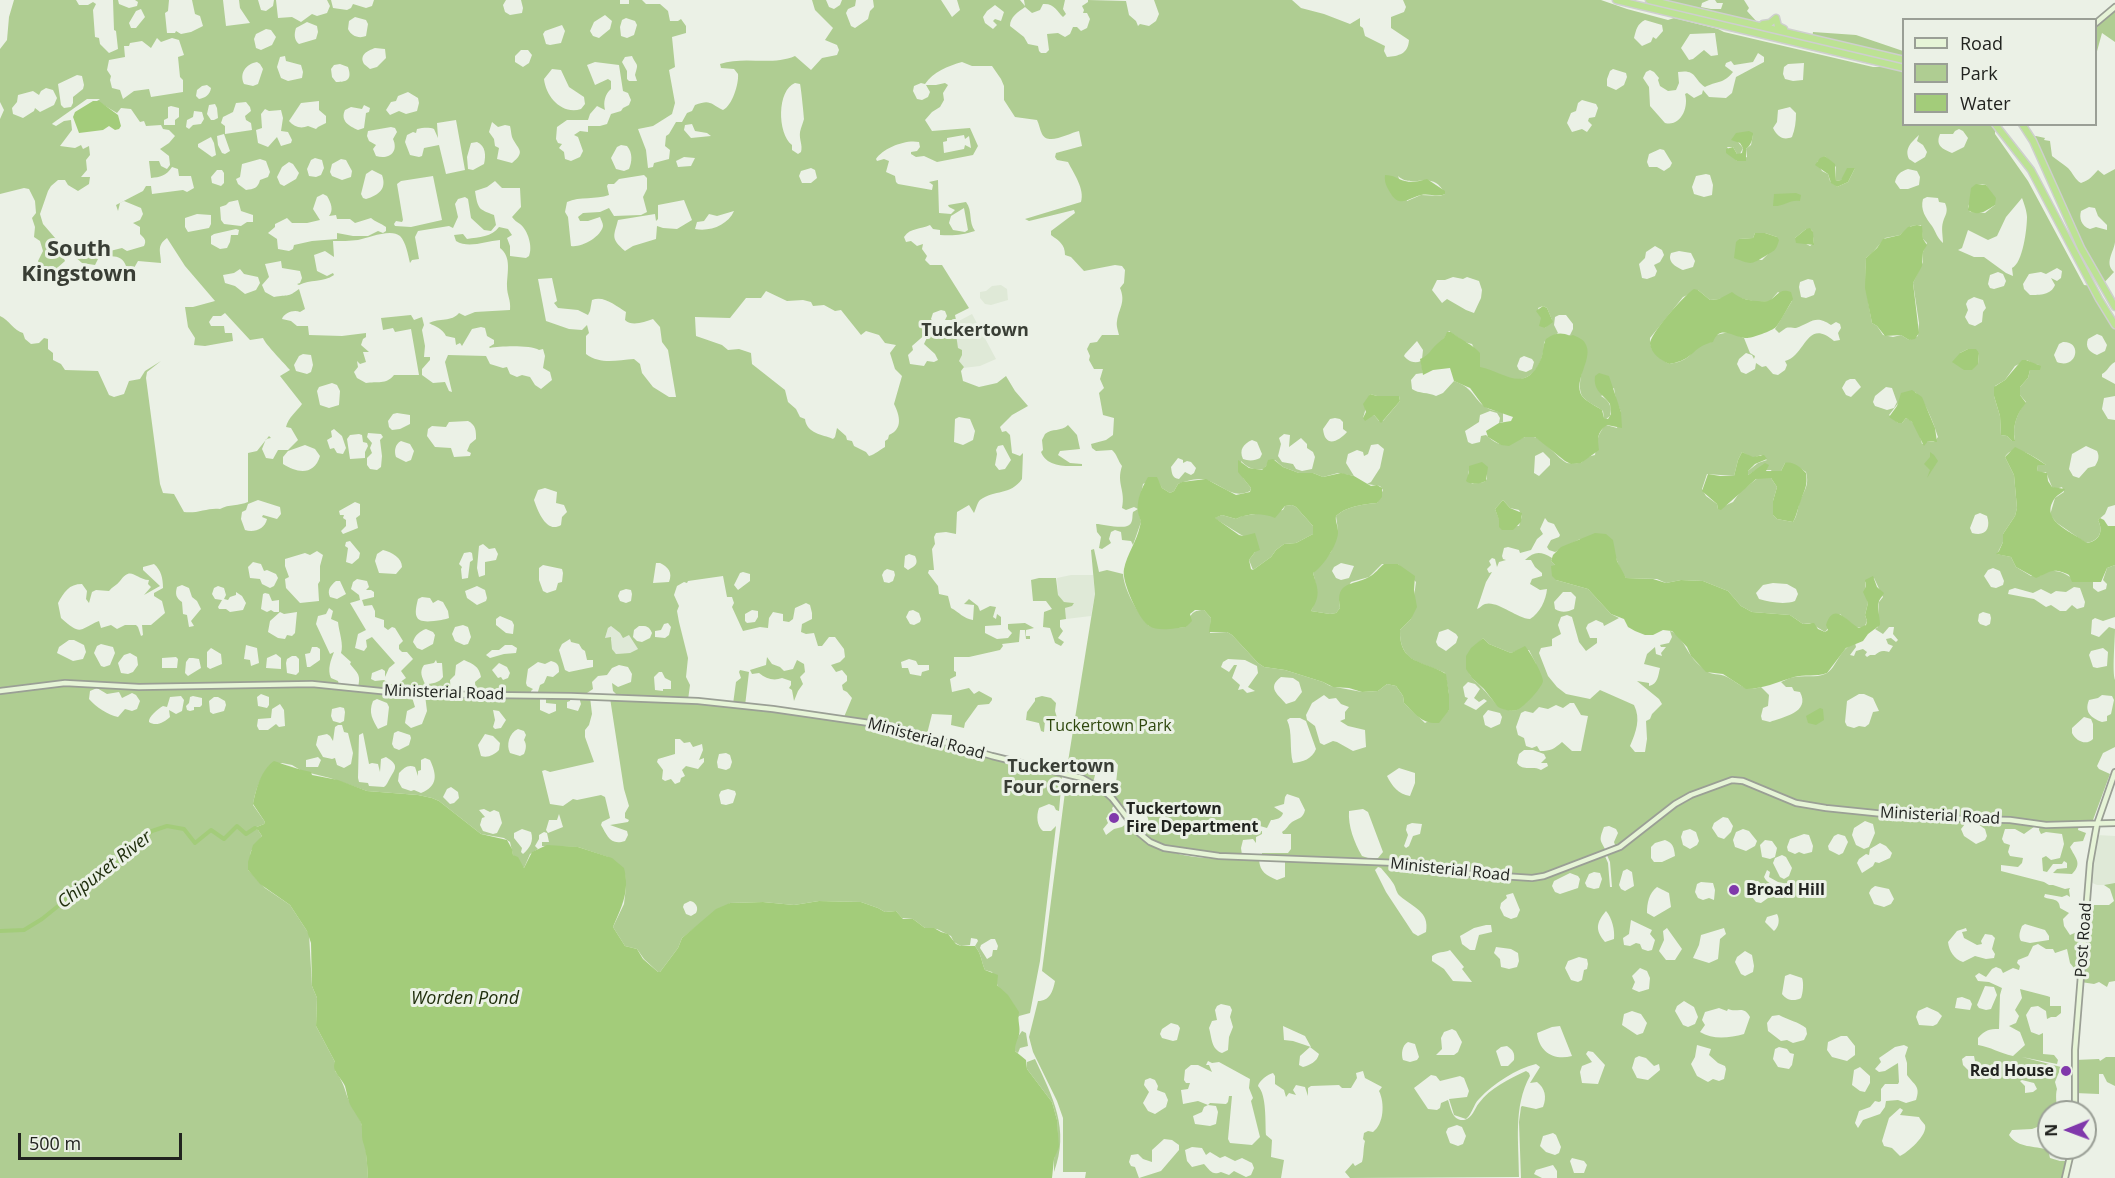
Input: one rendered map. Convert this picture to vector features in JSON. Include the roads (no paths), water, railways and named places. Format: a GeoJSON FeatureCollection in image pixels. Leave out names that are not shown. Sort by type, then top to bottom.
{"type":"FeatureCollection","features":[{"type":"Feature","properties":{"kind":"highway"},"geometry":{"type":"LineString","coordinates":[[1616,0],[1902,68]]}},
{"type":"Feature","properties":{"kind":"highway"},"geometry":{"type":"LineString","coordinates":[[1652,0],[1902,60]]}},
{"type":"Feature","properties":{"kind":"highway"},"geometry":{"type":"LineString","coordinates":[[1692,10],[1762,24],[1769,24],[1776,18],[1778,26],[1810,37]]}},
{"type":"Feature","properties":{"kind":"highway"},"geometry":{"type":"LineString","coordinates":[[1838,52],[1840,44]]}},
{"type":"Feature","properties":{"kind":"highway"},"geometry":{"type":"LineString","coordinates":[[1997,126],[2028,165],[2115,325]]}},
{"type":"Feature","properties":{"kind":"highway"},"geometry":{"type":"LineString","coordinates":[[2023,126],[2042,159],[2089,264],[2115,307]]}},
{"type":"Feature","properties":{"kind":"highway"},"geometry":{"type":"LineString","coordinates":[[2028,165],[2034,170],[2040,170],[2042,159]]}},
{"type":"Feature","properties":{"kind":"highway"},"geometry":{"type":"LineString","coordinates":[[2042,190],[2039,180],[2044,177],[2056,191]]}},
{"type":"Feature","properties":{"kind":"main road"},"geometry":{"type":"LineString","coordinates":[[2097,22],[2115,7]]}},
{"type":"Feature","properties":{"kind":"main road","name":"Ministerial Road"},"geometry":{"type":"LineString","coordinates":[[0,691],[71,683],[139,687],[312,684],[410,694],[571,696],[698,701],[773,709],[890,726],[992,756],[1082,778],[1095,784],[1109,795],[1139,833],[1150,842],[1164,848],[1219,856],[1421,864],[1452,872],[1504,876],[1544,876],[1606,852],[1626,842],[1678,801],[1732,780],[1743,781],[1787,800],[1826,808],[1923,818],[2010,820],[2052,825],[2115,823]]}},
{"type":"Feature","properties":{"kind":"main road","name":"Post Road"},"geometry":{"type":"LineString","coordinates":[[2075,1100],[2075,1050],[2083,970],[2088,879],[2097,824],[2115,772]]}},
{"type":"Feature","properties":{"kind":"main road"},"geometry":{"type":"LineString","coordinates":[[2065,1178],[2069,1160]]}},
{"type":"Feature","properties":{"kind":"water"},"geometry":{"type":"Polygon","coordinates":[[[93,101],[99,101],[118,115],[121,126],[119,129],[115,130],[109,126],[103,130],[79,133],[73,117],[75,112],[93,101]]]}},
{"type":"Feature","properties":{"kind":"water"},"geometry":{"type":"Polygon","coordinates":[[[1749,131],[1753,135],[1746,149],[1746,161],[1737,161],[1726,153],[1726,149],[1733,147],[1737,154],[1742,153],[1743,148],[1740,143],[1731,140],[1736,133],[1749,131]]]}},
{"type":"Feature","properties":{"kind":"water"},"geometry":{"type":"Polygon","coordinates":[[[1825,156],[1835,164],[1836,181],[1841,180],[1847,168],[1855,168],[1848,182],[1837,187],[1831,183],[1828,174],[1815,165],[1820,158],[1825,156]]]}},
{"type":"Feature","properties":{"kind":"water"},"geometry":{"type":"Polygon","coordinates":[[[1385,175],[1408,182],[1427,179],[1445,191],[1445,194],[1417,196],[1401,201],[1391,194],[1385,175]]]}},
{"type":"Feature","properties":{"kind":"water"},"geometry":{"type":"Polygon","coordinates":[[[1976,184],[1986,185],[1996,198],[1995,205],[1979,213],[1968,210],[1971,188],[1976,184]]]}},
{"type":"Feature","properties":{"kind":"water"},"geometry":{"type":"Polygon","coordinates":[[[1796,193],[1801,195],[1800,201],[1773,206],[1774,194],[1796,193]]]}},
{"type":"Feature","properties":{"kind":"water"},"geometry":{"type":"Polygon","coordinates":[[[1922,226],[1923,239],[1927,245],[1923,252],[1922,266],[1913,283],[1919,333],[1915,339],[1909,340],[1901,335],[1885,336],[1872,323],[1865,288],[1866,258],[1883,239],[1900,235],[1908,227],[1922,226]]]}},
{"type":"Feature","properties":{"kind":"water"},"geometry":{"type":"Polygon","coordinates":[[[1810,228],[1813,232],[1814,245],[1796,243],[1795,238],[1810,228]]]}},
{"type":"Feature","properties":{"kind":"water"},"geometry":{"type":"Polygon","coordinates":[[[1755,233],[1777,237],[1779,240],[1775,250],[1751,263],[1734,258],[1736,242],[1739,239],[1753,238],[1755,233]]]}},
{"type":"Feature","properties":{"kind":"water"},"geometry":{"type":"Polygon","coordinates":[[[1694,289],[1710,300],[1719,299],[1732,292],[1748,300],[1768,301],[1784,291],[1791,292],[1793,299],[1776,327],[1770,331],[1748,338],[1727,333],[1719,334],[1713,342],[1700,347],[1684,360],[1669,364],[1655,354],[1651,348],[1651,339],[1668,315],[1694,289]]]}},
{"type":"Feature","properties":{"kind":"water"},"geometry":{"type":"Polygon","coordinates":[[[1543,306],[1547,308],[1553,322],[1545,328],[1539,326],[1541,318],[1536,311],[1543,306]]]}},
{"type":"Feature","properties":{"kind":"water"},"geometry":{"type":"Polygon","coordinates":[[[1447,332],[1451,332],[1480,353],[1480,367],[1521,379],[1528,377],[1534,371],[1541,358],[1546,339],[1555,334],[1573,335],[1580,338],[1587,349],[1580,383],[1582,396],[1602,410],[1604,418],[1608,419],[1611,414],[1610,404],[1597,389],[1595,376],[1599,373],[1609,376],[1621,412],[1622,428],[1607,425],[1603,428],[1598,436],[1599,450],[1581,463],[1571,464],[1565,461],[1535,437],[1525,437],[1509,446],[1501,445],[1488,437],[1486,431],[1499,423],[1511,421],[1513,417],[1484,407],[1470,388],[1454,381],[1450,368],[1433,370],[1423,375],[1420,359],[1444,338],[1447,332]]]}},
{"type":"Feature","properties":{"kind":"water"},"geometry":{"type":"Polygon","coordinates":[[[1968,349],[1976,349],[1979,353],[1978,364],[1972,370],[1964,370],[1952,362],[1960,353],[1968,349]]]}},
{"type":"Feature","properties":{"kind":"water"},"geometry":{"type":"Polygon","coordinates":[[[2022,360],[2041,366],[2040,370],[2030,370],[2028,378],[2020,387],[2020,395],[2026,403],[2016,420],[2015,441],[2012,441],[2007,436],[2001,435],[1994,387],[2005,380],[2022,360]]]}},
{"type":"Feature","properties":{"kind":"water"},"geometry":{"type":"Polygon","coordinates":[[[1912,390],[1922,397],[1935,428],[1937,442],[1928,441],[1924,446],[1912,422],[1906,418],[1902,423],[1898,423],[1889,417],[1897,406],[1901,393],[1912,390]]]}},
{"type":"Feature","properties":{"kind":"water"},"geometry":{"type":"Polygon","coordinates":[[[1370,394],[1399,396],[1400,401],[1381,423],[1374,415],[1365,421],[1363,418],[1366,412],[1363,404],[1370,394]]]}},
{"type":"Feature","properties":{"kind":"water"},"geometry":{"type":"Polygon","coordinates":[[[2015,447],[2046,465],[2038,465],[2037,471],[2047,473],[2052,487],[2065,489],[2055,498],[2051,506],[2051,513],[2059,525],[2087,543],[2095,540],[2099,535],[2098,520],[2100,518],[2108,526],[2115,526],[2115,565],[2107,568],[2101,582],[2072,582],[2069,575],[2055,571],[2036,578],[2016,567],[2011,557],[1996,554],[2003,542],[2003,534],[2015,516],[2017,508],[2014,475],[2005,457],[2015,447]]]}},
{"type":"Feature","properties":{"kind":"water"},"geometry":{"type":"Polygon","coordinates":[[[1742,452],[1753,457],[1764,455],[1767,459],[1755,464],[1748,471],[1748,475],[1765,463],[1769,465],[1766,471],[1781,471],[1785,463],[1791,463],[1806,473],[1805,488],[1793,522],[1777,519],[1773,515],[1773,501],[1777,487],[1771,478],[1756,479],[1721,510],[1702,491],[1708,474],[1734,476],[1742,452]]]}},
{"type":"Feature","properties":{"kind":"water"},"geometry":{"type":"Polygon","coordinates":[[[1930,452],[1938,461],[1927,478],[1930,470],[1924,464],[1930,457],[1930,452]]]}},
{"type":"Feature","properties":{"kind":"water"},"geometry":{"type":"Polygon","coordinates":[[[1273,459],[1283,467],[1299,473],[1313,473],[1323,477],[1341,473],[1354,476],[1371,486],[1377,485],[1382,488],[1382,497],[1377,503],[1349,508],[1336,516],[1338,536],[1336,542],[1326,560],[1313,573],[1318,592],[1311,611],[1336,613],[1340,608],[1339,599],[1343,588],[1371,576],[1384,564],[1398,564],[1415,576],[1414,590],[1417,607],[1411,619],[1400,630],[1401,641],[1408,656],[1446,674],[1449,710],[1439,723],[1428,722],[1416,714],[1404,703],[1403,696],[1396,686],[1387,684],[1378,691],[1362,692],[1333,687],[1285,670],[1264,667],[1232,635],[1227,632],[1209,632],[1211,618],[1204,610],[1195,610],[1190,614],[1192,621],[1186,627],[1172,629],[1153,628],[1140,616],[1128,591],[1124,569],[1139,532],[1141,522],[1138,503],[1148,477],[1157,477],[1162,488],[1170,493],[1182,482],[1206,479],[1236,495],[1250,492],[1251,488],[1238,472],[1238,460],[1249,468],[1262,470],[1268,460],[1273,459]],[[1285,506],[1275,518],[1256,514],[1236,519],[1222,515],[1215,518],[1239,535],[1255,533],[1260,550],[1255,552],[1249,560],[1253,570],[1284,544],[1296,543],[1313,534],[1313,526],[1296,507],[1285,506]]]}},
{"type":"Feature","properties":{"kind":"water"},"geometry":{"type":"Polygon","coordinates":[[[1482,462],[1488,467],[1486,481],[1475,484],[1466,481],[1469,466],[1482,462]]]}},
{"type":"Feature","properties":{"kind":"water"},"geometry":{"type":"Polygon","coordinates":[[[1503,500],[1510,508],[1522,513],[1521,522],[1513,530],[1502,530],[1499,527],[1495,509],[1503,500]]]}},
{"type":"Feature","properties":{"kind":"water"},"geometry":{"type":"Polygon","coordinates":[[[1595,533],[1606,534],[1613,540],[1617,561],[1626,578],[1653,579],[1666,583],[1681,580],[1703,581],[1728,591],[1741,606],[1752,612],[1790,615],[1803,624],[1814,623],[1818,629],[1825,632],[1828,630],[1826,625],[1829,618],[1833,614],[1841,615],[1859,628],[1866,625],[1865,615],[1868,603],[1863,592],[1866,587],[1865,580],[1873,576],[1877,587],[1884,593],[1878,604],[1880,625],[1863,641],[1846,648],[1827,673],[1798,676],[1764,687],[1746,689],[1723,674],[1706,672],[1672,631],[1663,630],[1653,635],[1645,635],[1635,631],[1628,627],[1624,619],[1611,614],[1588,589],[1556,580],[1552,576],[1551,566],[1555,565],[1551,561],[1553,555],[1561,547],[1595,533]]]}},
{"type":"Feature","properties":{"kind":"water"},"geometry":{"type":"Polygon","coordinates":[[[1483,638],[1489,644],[1511,653],[1525,646],[1539,668],[1542,684],[1532,697],[1517,710],[1498,707],[1466,669],[1466,656],[1471,648],[1483,638]]]}},
{"type":"Feature","properties":{"kind":"water"},"geometry":{"type":"Polygon","coordinates":[[[1820,708],[1823,709],[1824,720],[1816,725],[1808,723],[1806,716],[1820,708]]]}},
{"type":"Feature","properties":{"kind":"water","name":"Worden Pond"},"geometry":{"type":"Polygon","coordinates":[[[274,761],[367,791],[432,798],[481,834],[507,840],[513,855],[518,857],[524,868],[532,852],[547,845],[578,847],[612,858],[624,868],[626,876],[624,898],[613,927],[625,946],[637,949],[643,959],[658,972],[678,948],[682,938],[716,909],[730,903],[763,902],[794,905],[819,901],[861,902],[885,912],[896,911],[903,919],[913,919],[925,928],[934,928],[948,934],[956,944],[961,946],[975,946],[985,970],[998,975],[997,985],[1008,995],[1019,1012],[1019,1032],[1015,1051],[1026,1060],[1027,1069],[1052,1102],[1057,1120],[1059,1147],[1054,1159],[1052,1178],[368,1178],[361,1123],[351,1106],[345,1086],[334,1068],[335,1062],[316,1026],[317,998],[312,986],[311,943],[307,931],[290,905],[260,884],[248,870],[253,845],[262,836],[258,830],[252,829],[265,822],[253,804],[254,798],[262,775],[274,761]]]}},
{"type":"Feature","properties":{"kind":"waterway","name":"Chipuxet River"},"geometry":{"type":"LineString","coordinates":[[0,931],[24,930],[42,919],[73,894],[97,881],[152,831],[167,826],[184,829],[195,843],[211,830],[224,839],[237,826],[246,834],[255,828]]}},
{"type":"Feature","properties":{"kind":"place","name":"Tuckertown Fire Department"},"geometry":{"type":"Point","coordinates":[1114,818]}},
{"type":"Feature","properties":{"kind":"place","name":"Broad Hill"},"geometry":{"type":"Point","coordinates":[1734,890]}},
{"type":"Feature","properties":{"kind":"place","name":"Red House"},"geometry":{"type":"Point","coordinates":[2066,1071]}},
{"type":"Feature","properties":{"kind":"district","name":"South Kingstown"},"geometry":{"type":"Point","coordinates":[79,262]}},
{"type":"Feature","properties":{"kind":"district","name":"Tuckertown"},"geometry":{"type":"Point","coordinates":[975,331]}},
{"type":"Feature","properties":{"kind":"district","name":"Tuckertown Four Corners"},"geometry":{"type":"Point","coordinates":[1061,777]}},
{"type":"Feature","properties":{"kind":"park label","name":"Tuckertown Park"},"geometry":{"type":"Point","coordinates":[1109,726]}}]}
